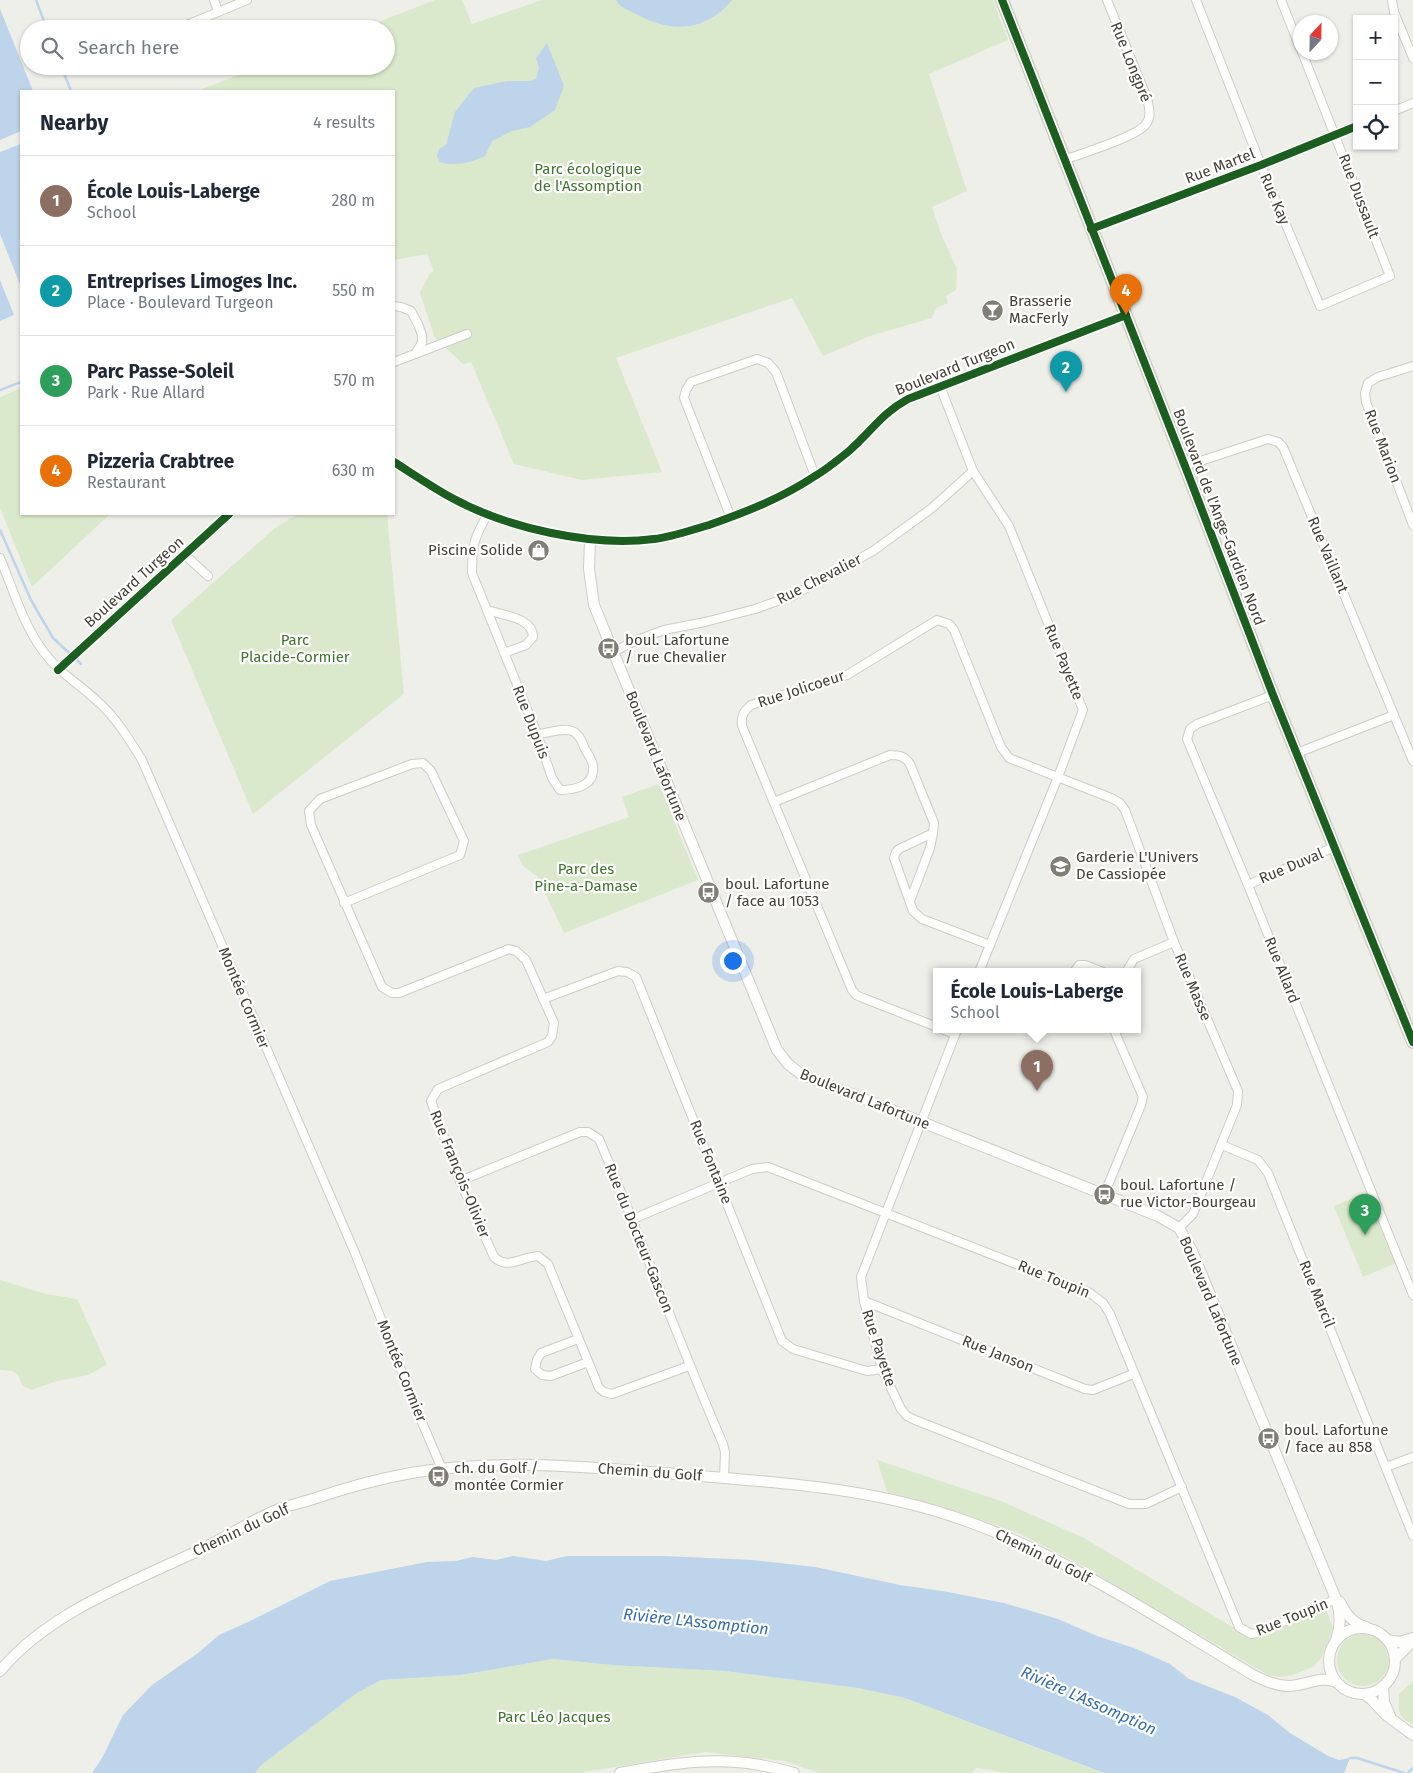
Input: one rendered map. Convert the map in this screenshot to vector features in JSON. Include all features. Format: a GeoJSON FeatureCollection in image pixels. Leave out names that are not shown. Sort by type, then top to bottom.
{"type":"FeatureCollection","features":[{"type":"Feature","properties":{"kind":"main road","name":"Boulevard de l'Ange-Gardien Nord"},"geometry":{"type":"LineString","coordinates":[[1002,0],[1273,695],[1413,1042]]}},
{"type":"Feature","properties":{"kind":"street"},"geometry":{"type":"LineString","coordinates":[[214,0],[218,11]]}},
{"type":"Feature","properties":{"kind":"street"},"geometry":{"type":"LineString","coordinates":[[198,20],[247,0]]}},
{"type":"Feature","properties":{"kind":"street","name":"Rue Longpré"},"geometry":{"type":"LineString","coordinates":[[1064,160],[1134,133],[1146,126],[1150,115],[1146,98],[1107,0]]}},
{"type":"Feature","properties":{"kind":"street","name":"Rue Kay"},"geometry":{"type":"LineString","coordinates":[[1196,0],[1261,165],[1320,306],[1355,291]]}},
{"type":"Feature","properties":{"kind":"street"},"geometry":{"type":"LineString","coordinates":[[1281,0],[1293,30]]}},
{"type":"Feature","properties":{"kind":"street"},"geometry":{"type":"LineString","coordinates":[[1392,0],[1394,12],[1413,58]]}},
{"type":"Feature","properties":{"kind":"street","name":"Rue Dussault"},"geometry":{"type":"LineString","coordinates":[[1305,60],[1390,276],[1355,291]]}},
{"type":"Feature","properties":{"kind":"street"},"geometry":{"type":"LineString","coordinates":[[1398,110],[1413,104]]}},
{"type":"Feature","properties":{"kind":"street","name":"Rue Martel"},"geometry":{"type":"LineString","coordinates":[[1091,229],[1261,165],[1353,127]]}},
{"type":"Feature","properties":{"kind":"street"},"geometry":{"type":"LineString","coordinates":[[395,306],[411,310],[418,324],[422,335],[422,343],[415,354]]}},
{"type":"Feature","properties":{"kind":"street","name":"Boulevard Turgeon"},"geometry":{"type":"LineString","coordinates":[[395,463],[452,498],[513,524],[590,540],[654,539],[687,532],[731,518],[790,492],[816,476],[849,451],[893,407],[940,386],[1126,315]]}},
{"type":"Feature","properties":{"kind":"street"},"geometry":{"type":"LineString","coordinates":[[395,362],[467,334]]}},
{"type":"Feature","properties":{"kind":"street"},"geometry":{"type":"LineString","coordinates":[[731,518],[684,398],[691,382],[757,360],[768,362],[776,372],[816,476]]}},
{"type":"Feature","properties":{"kind":"street","name":"Rue Marion"},"geometry":{"type":"LineString","coordinates":[[1413,366],[1378,377],[1368,383],[1365,393],[1366,402],[1413,525]]}},
{"type":"Feature","properties":{"kind":"street","name":"Rue Payette"},"geometry":{"type":"LineString","coordinates":[[940,386],[973,471],[1009,526],[1083,710],[981,968]]}},
{"type":"Feature","properties":{"kind":"street","name":"Rue Vaillant"},"geometry":{"type":"LineString","coordinates":[[1185,466],[1268,439],[1278,442],[1283,447],[1413,760]]}},
{"type":"Feature","properties":{"kind":"street","name":"Rue Chevalier"},"geometry":{"type":"LineString","coordinates":[[613,652],[637,640],[664,630],[755,609],[792,596],[872,551],[932,508],[973,471]]}},
{"type":"Feature","properties":{"kind":"street","name":"Rue Dupuis"},"geometry":{"type":"LineString","coordinates":[[488,514],[476,535],[472,552],[472,573],[537,734],[552,778],[560,790],[571,790],[581,787],[589,781],[593,766],[578,734],[566,730],[537,734]]}},
{"type":"Feature","properties":{"kind":"street","name":"Boulevard Turgeon"},"geometry":{"type":"LineString","coordinates":[[58,670],[228,515]]}},
{"type":"Feature","properties":{"kind":"street","name":"Boulevard Lafortune"},"geometry":{"type":"LineString","coordinates":[[590,540],[590,569],[594,605],[777,1050],[788,1064],[801,1074],[1158,1216],[1179,1228],[1192,1251],[1336,1599],[1340,1618],[1339,1632],[1336,1640]]}},
{"type":"Feature","properties":{"kind":"street"},"geometry":{"type":"LineString","coordinates":[[185,555],[208,576]]}},
{"type":"Feature","properties":{"kind":"street","name":"Montée Cormier"},"geometry":{"type":"LineString","coordinates":[[0,558],[29,629],[42,651],[58,670],[102,705],[142,760],[355,1253],[442,1469]]}},
{"type":"Feature","properties":{"kind":"street"},"geometry":{"type":"LineString","coordinates":[[487,610],[520,620],[528,624],[532,630],[532,637],[526,645],[504,653]]}},
{"type":"Feature","properties":{"kind":"street","name":"Rue Jolicoeur"},"geometry":{"type":"LineString","coordinates":[[933,1025],[856,995],[852,990],[742,726],[744,711],[752,705],[847,675],[937,620],[949,624],[954,630],[1004,753],[1009,758],[1058,777]]}},
{"type":"Feature","properties":{"kind":"street","name":"Rue Allard"},"geometry":{"type":"LineString","coordinates":[[1273,695],[1197,724],[1190,729],[1187,739],[1409,1276],[1413,1295]]}},
{"type":"Feature","properties":{"kind":"street"},"geometry":{"type":"LineString","coordinates":[[1297,753],[1394,715]]}},
{"type":"Feature","properties":{"kind":"street"},"geometry":{"type":"LineString","coordinates":[[774,802],[890,755],[903,757],[910,764],[934,823],[930,848],[910,901]]}},
{"type":"Feature","properties":{"kind":"street","name":"Rue François-Olivier"},"geometry":{"type":"LineString","coordinates":[[344,903],[460,855],[464,841],[431,771],[423,763],[412,764],[320,799],[309,811],[311,825],[344,903],[382,987],[392,993],[399,994],[509,949],[516,951],[526,960],[554,1023],[552,1036],[548,1042],[438,1089],[431,1100],[460,1180],[494,1258],[507,1264],[530,1256],[538,1256],[548,1264],[599,1388],[604,1392],[612,1394],[689,1366]]}},
{"type":"Feature","properties":{"kind":"street","name":"Rue Masse"},"geometry":{"type":"LineString","coordinates":[[1058,777],[1111,798],[1125,810],[1174,942],[1238,1091],[1237,1105],[1193,1214],[1179,1228]]}},
{"type":"Feature","properties":{"kind":"street"},"geometry":{"type":"LineString","coordinates":[[933,834],[896,852],[895,861],[916,915],[990,945]]}},
{"type":"Feature","properties":{"kind":"street","name":"Rue Duval"},"geometry":{"type":"LineString","coordinates":[[1248,885],[1334,847]]}},
{"type":"Feature","properties":{"kind":"street"},"geometry":{"type":"LineString","coordinates":[[1128,968],[1134,959],[1174,942]]}},
{"type":"Feature","properties":{"kind":"street"},"geometry":{"type":"LineString","coordinates":[[1077,968],[1079,965],[1085,965],[1093,968]]}},
{"type":"Feature","properties":{"kind":"street","name":"Rue Fontaine"},"geometry":{"type":"LineString","coordinates":[[543,999],[618,972],[627,972],[636,977],[782,1341],[793,1349],[867,1372],[882,1369]]}},
{"type":"Feature","properties":{"kind":"street","name":"Rue Payette"},"geometry":{"type":"LineString","coordinates":[[956,1033],[861,1277],[864,1301],[882,1369],[901,1409],[907,1416],[915,1420],[1129,1504],[1146,1504],[1182,1487]]}},
{"type":"Feature","properties":{"kind":"street"},"geometry":{"type":"LineString","coordinates":[[1104,1195],[1143,1097],[1115,1033]]}},
{"type":"Feature","properties":{"kind":"street","name":"Rue du Docteur-Gascon"},"geometry":{"type":"LineString","coordinates":[[460,1180],[580,1132],[588,1132],[599,1138],[633,1219],[689,1366],[723,1444],[725,1456],[724,1478]]}},
{"type":"Feature","properties":{"kind":"street","name":"Rue Marcil"},"geometry":{"type":"LineString","coordinates":[[1222,1145],[1258,1160],[1268,1173],[1413,1536]]}},
{"type":"Feature","properties":{"kind":"street","name":"Rue Toupin"},"geometry":{"type":"LineString","coordinates":[[633,1219],[752,1169],[768,1167],[1090,1293],[1103,1303],[1110,1314],[1239,1628],[1251,1634],[1258,1632],[1336,1599]]}},
{"type":"Feature","properties":{"kind":"street","name":"Rue Janson"},"geometry":{"type":"LineString","coordinates":[[864,1301],[1085,1389],[1093,1390],[1134,1374]]}},
{"type":"Feature","properties":{"kind":"street"},"geometry":{"type":"LineString","coordinates":[[578,1339],[541,1353],[536,1360],[535,1369],[542,1375],[551,1376],[588,1362]]}},
{"type":"Feature","properties":{"kind":"street"},"geometry":{"type":"LineString","coordinates":[[1386,1467],[1413,1457]]}},
{"type":"Feature","properties":{"kind":"street","name":"Chemin du Golf"},"geometry":{"type":"LineString","coordinates":[[0,1671],[30,1642],[79,1609],[106,1594],[202,1549],[274,1511],[374,1481],[442,1469],[545,1465],[802,1484],[870,1494],[965,1520],[1031,1548],[1081,1573],[1255,1676],[1280,1685],[1291,1686],[1329,1680],[1336,1682]]}},
{"type":"Feature","properties":{"kind":"street","name":"Boulevard Lafortune"},"geometry":{"type":"LineString","coordinates":[[1300,1512],[1306,1519],[1343,1609],[1357,1624],[1370,1628]]}},
{"type":"Feature","properties":{"kind":"street"},"geometry":{"type":"LineString","coordinates":[[1364,1694],[1383,1686],[1392,1674],[1395,1659],[1393,1649],[1380,1632],[1360,1627],[1343,1633],[1336,1640],[1329,1655],[1328,1663],[1331,1673],[1336,1682],[1349,1691],[1364,1694],[1372,1699],[1391,1719],[1413,1735]]}},
{"type":"Feature","properties":{"kind":"street"},"geometry":{"type":"LineString","coordinates":[[1388,1640],[1399,1642],[1413,1639]]}},
{"type":"Feature","properties":{"kind":"street"},"geometry":{"type":"LineString","coordinates":[[1395,1659],[1413,1639]]}},
{"type":"Feature","properties":{"kind":"street"},"geometry":{"type":"LineString","coordinates":[[1305,1683],[1314,1678],[1328,1663]]}},
{"type":"Feature","properties":{"kind":"street"},"geometry":{"type":"LineString","coordinates":[[1383,1686],[1384,1702],[1391,1719]]}},
{"type":"Feature","properties":{"kind":"street"},"geometry":{"type":"LineString","coordinates":[[620,1773],[711,1762],[736,1762],[794,1773]]}},
{"type":"Feature","properties":{"kind":"green space","name":"Parc écologique de l'Assomption"},"geometry":{"type":"Polygon","coordinates":[[[435,0],[462,0],[472,24],[542,0],[993,0],[1008,40],[929,74],[967,191],[932,207],[942,236],[957,269],[956,290],[946,296],[948,303],[936,308],[932,318],[870,336],[823,356],[792,298],[616,358],[662,472],[582,480],[514,464],[471,362],[463,364],[435,338],[420,293],[430,273],[434,271],[427,254],[395,260],[395,90],[200,90],[239,75],[395,75],[395,20],[383,20],[435,0]]]}},
{"type":"Feature","properties":{"kind":"green space"},"geometry":{"type":"Polygon","coordinates":[[[20,388],[20,515],[109,515],[32,587],[0,508],[0,397],[20,388]]]}},
{"type":"Feature","properties":{"kind":"green space","name":"Parc Placide-Cormier"},"geometry":{"type":"Polygon","coordinates":[[[296,515],[387,515],[404,694],[253,814],[171,620],[275,528],[296,515]]]}},
{"type":"Feature","properties":{"kind":"green space","name":"Parc des Pine-a-Damase"},"geometry":{"type":"Polygon","coordinates":[[[659,784],[698,880],[564,933],[537,876],[522,865],[518,855],[629,817],[622,797],[659,784]]]}},
{"type":"Feature","properties":{"kind":"green space"},"geometry":{"type":"Polygon","coordinates":[[[1368,1192],[1396,1263],[1363,1277],[1334,1206],[1368,1192]]]}},
{"type":"Feature","properties":{"kind":"green space"},"geometry":{"type":"Polygon","coordinates":[[[0,1280],[46,1294],[77,1299],[107,1365],[88,1375],[57,1381],[31,1390],[22,1385],[19,1376],[15,1372],[0,1370],[0,1280]]]}},
{"type":"Feature","properties":{"kind":"green space"},"geometry":{"type":"Polygon","coordinates":[[[877,1460],[1001,1501],[1084,1538],[1244,1634],[1255,1636],[1326,1608],[1333,1629],[1321,1659],[1313,1667],[1291,1676],[1279,1677],[1268,1675],[1081,1565],[1018,1533],[950,1509],[887,1492],[877,1460]]]}},
{"type":"Feature","properties":{"kind":"green space"},"geometry":{"type":"Polygon","coordinates":[[[1363,1634],[1373,1636],[1381,1642],[1387,1650],[1389,1660],[1387,1670],[1381,1678],[1373,1684],[1363,1686],[1353,1684],[1345,1678],[1339,1670],[1337,1660],[1339,1650],[1345,1642],[1353,1636],[1363,1634]]]}},
{"type":"Feature","properties":{"kind":"green space","name":"Parc Léo Jacques"},"geometry":{"type":"Polygon","coordinates":[[[553,1659],[612,1665],[724,1671],[858,1688],[905,1698],[1103,1773],[1008,1773],[976,1768],[972,1773],[820,1773],[784,1761],[705,1752],[579,1773],[255,1773],[260,1766],[357,1693],[381,1680],[461,1675],[553,1659]]]}},
{"type":"Feature","properties":{"kind":"green space"},"geometry":{"type":"Polygon","coordinates":[[[1413,1681],[1413,1724],[1401,1715],[1399,1694],[1413,1681]]]}},
{"type":"Feature","properties":{"kind":"water"},"geometry":{"type":"Polygon","coordinates":[[[616,0],[732,0],[710,19],[698,24],[673,26],[647,20],[619,5],[616,0]]]}},
{"type":"Feature","properties":{"kind":"water"},"geometry":{"type":"Polygon","coordinates":[[[0,9],[20,59],[20,75],[27,75],[33,90],[20,90],[20,131],[0,140],[0,9]]]}},
{"type":"Feature","properties":{"kind":"water"},"geometry":{"type":"Polygon","coordinates":[[[547,43],[564,86],[555,110],[530,127],[512,131],[492,141],[485,156],[463,163],[451,164],[440,162],[437,156],[439,149],[446,145],[455,112],[474,88],[507,81],[530,81],[536,79],[539,68],[536,58],[547,43]]]}},
{"type":"Feature","properties":{"kind":"water"},"geometry":{"type":"Polygon","coordinates":[[[20,144],[20,284],[0,234],[0,152],[20,144]]]}},
{"type":"Feature","properties":{"kind":"water"},"geometry":{"type":"Polygon","coordinates":[[[0,280],[14,315],[0,321],[0,280]]]}},
{"type":"Feature","properties":{"kind":"water","name":"Rivière L'Assomption"},"geometry":{"type":"Polygon","coordinates":[[[513,1556],[546,1561],[567,1556],[664,1556],[753,1560],[815,1567],[900,1585],[1004,1603],[1058,1619],[1170,1664],[1189,1679],[1235,1697],[1268,1715],[1290,1733],[1328,1756],[1339,1760],[1350,1758],[1344,1773],[1104,1773],[905,1698],[858,1688],[724,1671],[612,1665],[553,1659],[461,1675],[381,1680],[357,1693],[260,1766],[255,1773],[92,1773],[102,1758],[123,1715],[152,1685],[198,1653],[219,1635],[330,1581],[427,1562],[456,1561],[472,1557],[496,1560],[513,1556]]]}},
{"type":"Feature","properties":{"kind":"waterway"},"geometry":{"type":"LineString","coordinates":[[36,0],[44,20]]}},
{"type":"Feature","properties":{"kind":"waterway"},"geometry":{"type":"LineString","coordinates":[[65,75],[71,90]]}},
{"type":"Feature","properties":{"kind":"waterway"},"geometry":{"type":"LineString","coordinates":[[0,390],[20,382]]}},
{"type":"Feature","properties":{"kind":"waterway"},"geometry":{"type":"LineString","coordinates":[[0,530],[31,600],[53,638],[81,664]]}},
{"type":"Feature","properties":{"kind":"waterway"},"geometry":{"type":"LineString","coordinates":[[1350,1758],[1357,1758],[1404,1773]]}},
{"type":"Feature","properties":{"kind":"waterway"},"geometry":{"type":"LineString","coordinates":[[1408,1773],[1413,1768]]}},
{"type":"Feature","properties":{"kind":"cycle path"},"geometry":{"type":"LineString","coordinates":[[1002,0],[1273,695],[1413,1042]]}},
{"type":"Feature","properties":{"kind":"cycle path"},"geometry":{"type":"LineString","coordinates":[[1091,229],[1261,165],[1353,128]]}},
{"type":"Feature","properties":{"kind":"cycle path"},"geometry":{"type":"LineString","coordinates":[[395,463],[452,498],[474,509],[523,526],[550,533],[604,540],[629,541],[668,537],[737,515],[777,498],[802,484],[841,458],[883,417],[908,399],[1126,315]]}},
{"type":"Feature","properties":{"kind":"cycle path"},"geometry":{"type":"LineString","coordinates":[[58,670],[228,515]]}},
{"type":"Feature","properties":{"kind":"place","name":"Brasserie MacFerly"},"geometry":{"type":"Point","coordinates":[993,310]}},
{"type":"Feature","properties":{"kind":"place","name":"Pizzeria Crabtree"},"geometry":{"type":"Point","coordinates":[1126,315]}},
{"type":"Feature","properties":{"kind":"place","name":"Entreprises Limoges Inc."},"geometry":{"type":"Point","coordinates":[1066,392]}},
{"type":"Feature","properties":{"kind":"place","name":"Piscine Solide"},"geometry":{"type":"Point","coordinates":[539,550]}},
{"type":"Feature","properties":{"kind":"place","name":"boul. Lafortune / rue Chevalier"},"geometry":{"type":"Point","coordinates":[609,649]}},
{"type":"Feature","properties":{"kind":"place","name":"Garderie L'Univers De Cassiopée"},"geometry":{"type":"Point","coordinates":[1060,866]}},
{"type":"Feature","properties":{"kind":"place","name":"boul. Lafortune / face au 1053"},"geometry":{"type":"Point","coordinates":[709,893]}},
{"type":"Feature","properties":{"kind":"place","name":"École Louis-Laberge"},"geometry":{"type":"Point","coordinates":[1037,1091]}},
{"type":"Feature","properties":{"kind":"place","name":"boul. Lafortune / rue Victor-Bourgeau"},"geometry":{"type":"Point","coordinates":[1104,1194]}},
{"type":"Feature","properties":{"kind":"place","name":"Parc Passe-Soleil"},"geometry":{"type":"Point","coordinates":[1365,1235]}},
{"type":"Feature","properties":{"kind":"place","name":"boul. Lafortune / face au 858"},"geometry":{"type":"Point","coordinates":[1268,1439]}},
{"type":"Feature","properties":{"kind":"place","name":"ch. du Golf / montée Cormier"},"geometry":{"type":"Point","coordinates":[438,1477]}}]}
